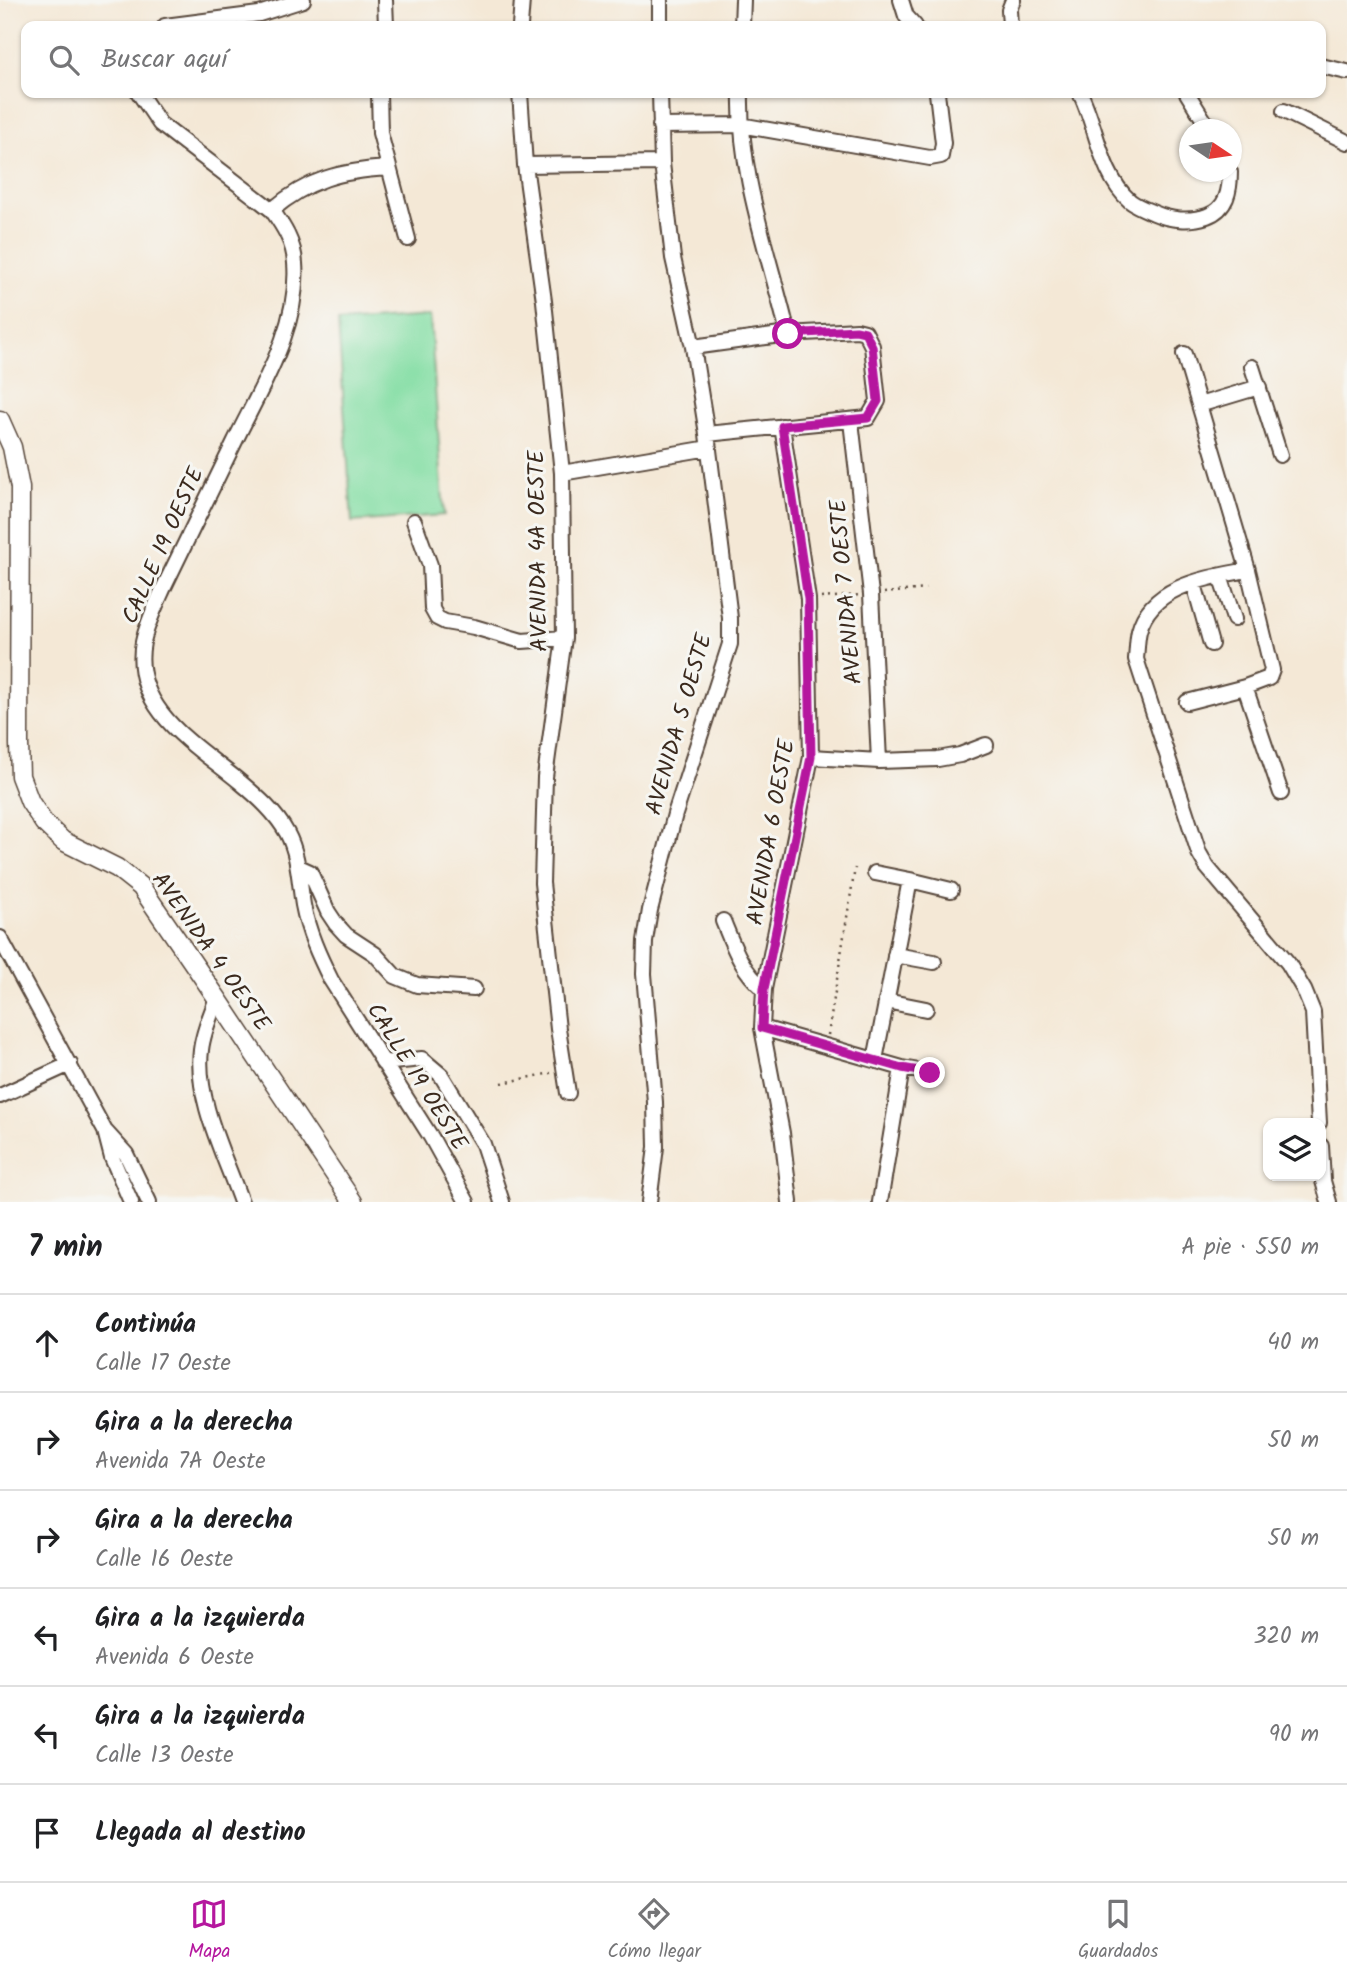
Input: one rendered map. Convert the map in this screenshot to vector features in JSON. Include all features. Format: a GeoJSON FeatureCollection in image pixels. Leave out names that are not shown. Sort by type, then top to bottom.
{"type":"FeatureCollection","features":[{"type":"Feature","properties":{"kind":"main road","name":"AVENIDA 4 OESTE"},"geometry":{"type":"LineString","coordinates":[[0,420],[12,447],[19,480],[20,776],[30,802],[44,823],[63,841],[117,868],[141,887],[353,1202]]}},
{"type":"Feature","properties":{"kind":"street"},"geometry":{"type":"LineString","coordinates":[[204,21],[258,14],[303,0]]}},
{"type":"Feature","properties":{"kind":"street"},"geometry":{"type":"LineString","coordinates":[[385,0],[386,21]]}},
{"type":"Feature","properties":{"kind":"street"},"geometry":{"type":"LineString","coordinates":[[520,21],[522,0]]}},
{"type":"Feature","properties":{"kind":"street"},"geometry":{"type":"LineString","coordinates":[[660,0],[660,21]]}},
{"type":"Feature","properties":{"kind":"street"},"geometry":{"type":"LineString","coordinates":[[742,21],[743,0]]}},
{"type":"Feature","properties":{"kind":"street"},"geometry":{"type":"LineString","coordinates":[[901,0],[910,21]]}},
{"type":"Feature","properties":{"kind":"street"},"geometry":{"type":"LineString","coordinates":[[1009,21],[1013,0]]}},
{"type":"Feature","properties":{"kind":"street"},"geometry":{"type":"LineString","coordinates":[[1326,67],[1347,72]]}},
{"type":"Feature","properties":{"kind":"street","name":"CALLE 19 OESTE"},"geometry":{"type":"LineString","coordinates":[[142,98],[160,124],[272,210],[285,229],[293,248],[295,263],[295,292],[284,339],[164,587],[148,627],[142,657],[144,678],[152,701],[178,730],[267,807],[286,831],[299,867],[304,907],[317,953],[431,1137],[467,1202]]}},
{"type":"Feature","properties":{"kind":"street"},"geometry":{"type":"LineString","coordinates":[[379,98],[380,133],[408,239]]}},
{"type":"Feature","properties":{"kind":"street","name":"AVENIDA 4A OESTE"},"geometry":{"type":"LineString","coordinates":[[520,98],[525,165],[544,301],[562,473],[564,638],[545,777],[542,859],[548,953],[568,1093]]}},
{"type":"Feature","properties":{"kind":"street","name":"AVENIDA 5 OESTE"},"geometry":{"type":"LineString","coordinates":[[649,1202],[656,1147],[655,1102],[644,974],[645,941],[655,889],[675,814],[730,644],[729,608],[708,441],[694,347],[673,258],[662,163],[660,98]]}},
{"type":"Feature","properties":{"kind":"street"},"geometry":{"type":"LineString","coordinates":[[741,98],[740,125],[750,191],[788,334]]}},
{"type":"Feature","properties":{"kind":"street"},"geometry":{"type":"LineString","coordinates":[[660,126],[740,125],[930,158],[941,156],[943,143],[938,98]]}},
{"type":"Feature","properties":{"kind":"street"},"geometry":{"type":"LineString","coordinates":[[1082,98],[1113,180],[1130,201],[1167,219],[1189,220],[1209,216],[1224,204],[1229,182]]}},
{"type":"Feature","properties":{"kind":"street"},"geometry":{"type":"LineString","coordinates":[[1190,98],[1202,119]]}},
{"type":"Feature","properties":{"kind":"street"},"geometry":{"type":"LineString","coordinates":[[1284,111],[1347,142]]}},
{"type":"Feature","properties":{"kind":"street"},"geometry":{"type":"LineString","coordinates":[[525,165],[662,163]]}},
{"type":"Feature","properties":{"kind":"street"},"geometry":{"type":"LineString","coordinates":[[272,210],[291,193],[322,178],[354,170],[388,167]]}},
{"type":"Feature","properties":{"kind":"street"},"geometry":{"type":"LineString","coordinates":[[562,473],[782,426],[868,418],[878,401],[872,346],[865,332],[856,330],[788,334],[694,347]]}},
{"type":"Feature","properties":{"kind":"street"},"geometry":{"type":"LineString","coordinates":[[1184,354],[1248,570],[1272,670],[1269,677],[1245,687],[1188,702]]}},
{"type":"Feature","properties":{"kind":"street"},"geometry":{"type":"LineString","coordinates":[[1252,367],[1280,455]]}},
{"type":"Feature","properties":{"kind":"street"},"geometry":{"type":"LineString","coordinates":[[1199,405],[1259,387]]}},
{"type":"Feature","properties":{"kind":"street","name":"AVENIDA 7 OESTE"},"geometry":{"type":"LineString","coordinates":[[851,421],[871,594],[879,761]]}},
{"type":"Feature","properties":{"kind":"street","name":"AVENIDA 6 OESTE"},"geometry":{"type":"LineString","coordinates":[[782,426],[808,599],[811,757],[764,989],[762,1028],[782,1133],[790,1202]]}},
{"type":"Feature","properties":{"kind":"street"},"geometry":{"type":"LineString","coordinates":[[414,521],[430,565],[432,609],[437,618],[522,641],[564,638]]}},
{"type":"Feature","properties":{"kind":"street"},"geometry":{"type":"LineString","coordinates":[[1248,570],[1172,590],[1152,606],[1139,630],[1136,659],[1199,853],[1207,867],[1288,963],[1304,989],[1313,1013],[1319,1118]]}},
{"type":"Feature","properties":{"kind":"street"},"geometry":{"type":"LineString","coordinates":[[1220,576],[1234,620]]}},
{"type":"Feature","properties":{"kind":"street"},"geometry":{"type":"LineString","coordinates":[[1194,584],[1211,644]]}},
{"type":"Feature","properties":{"kind":"street"},"geometry":{"type":"LineString","coordinates":[[1245,687],[1281,793]]}},
{"type":"Feature","properties":{"kind":"street"},"geometry":{"type":"LineString","coordinates":[[811,757],[879,761],[949,757],[986,745]]}},
{"type":"Feature","properties":{"kind":"street"},"geometry":{"type":"LineString","coordinates":[[299,867],[310,872],[336,924],[346,935],[375,954],[395,976],[417,985],[474,989]]}},
{"type":"Feature","properties":{"kind":"street"},"geometry":{"type":"LineString","coordinates":[[875,873],[951,890]]}},
{"type":"Feature","properties":{"kind":"street"},"geometry":{"type":"LineString","coordinates":[[875,1060],[910,880]]}},
{"type":"Feature","properties":{"kind":"street"},"geometry":{"type":"LineString","coordinates":[[723,921],[743,966],[751,978],[764,989]]}},
{"type":"Feature","properties":{"kind":"street"},"geometry":{"type":"LineString","coordinates":[[0,938],[105,1130],[112,1158],[131,1202]]}},
{"type":"Feature","properties":{"kind":"street"},"geometry":{"type":"LineString","coordinates":[[895,955],[934,962]]}},
{"type":"Feature","properties":{"kind":"street"},"geometry":{"type":"LineString","coordinates":[[218,998],[201,1048],[200,1073],[203,1096],[241,1202]]}},
{"type":"Feature","properties":{"kind":"street"},"geometry":{"type":"LineString","coordinates":[[886,1001],[926,1009]]}},
{"type":"Feature","properties":{"kind":"street"},"geometry":{"type":"LineString","coordinates":[[762,1028],[902,1068],[930,1073]]}},
{"type":"Feature","properties":{"kind":"street"},"geometry":{"type":"LineString","coordinates":[[383,1063],[422,1059],[440,1075],[483,1144],[502,1202]]}},
{"type":"Feature","properties":{"kind":"street"},"geometry":{"type":"LineString","coordinates":[[0,1096],[70,1064]]}},
{"type":"Feature","properties":{"kind":"street"},"geometry":{"type":"LineString","coordinates":[[880,1202],[902,1068]]}},
{"type":"Feature","properties":{"kind":"street"},"geometry":{"type":"LineString","coordinates":[[105,1130],[127,1154],[149,1202]]}},
{"type":"Feature","properties":{"kind":"street"},"geometry":{"type":"LineString","coordinates":[[1323,1181],[1329,1202]]}},
{"type":"Feature","properties":{"kind":"path"},"geometry":{"type":"LineString","coordinates":[[828,1046],[829,1023],[855,867]]}},
{"type":"Feature","properties":{"kind":"path"},"geometry":{"type":"LineString","coordinates":[[502,1083],[565,1070]]}},
{"type":"Feature","properties":{"kind":"green space"},"geometry":{"type":"Polygon","coordinates":[[[430,316],[444,515],[352,522],[338,322],[430,316]]]}},
{"type":"Feature","properties":{"kind":"route"},"geometry":{"type":"LineString","coordinates":[[788,334],[856,330],[865,332],[872,346],[878,401],[868,418],[782,426],[808,599],[811,757],[764,989],[762,1028],[902,1068],[930,1073]]}}]}
